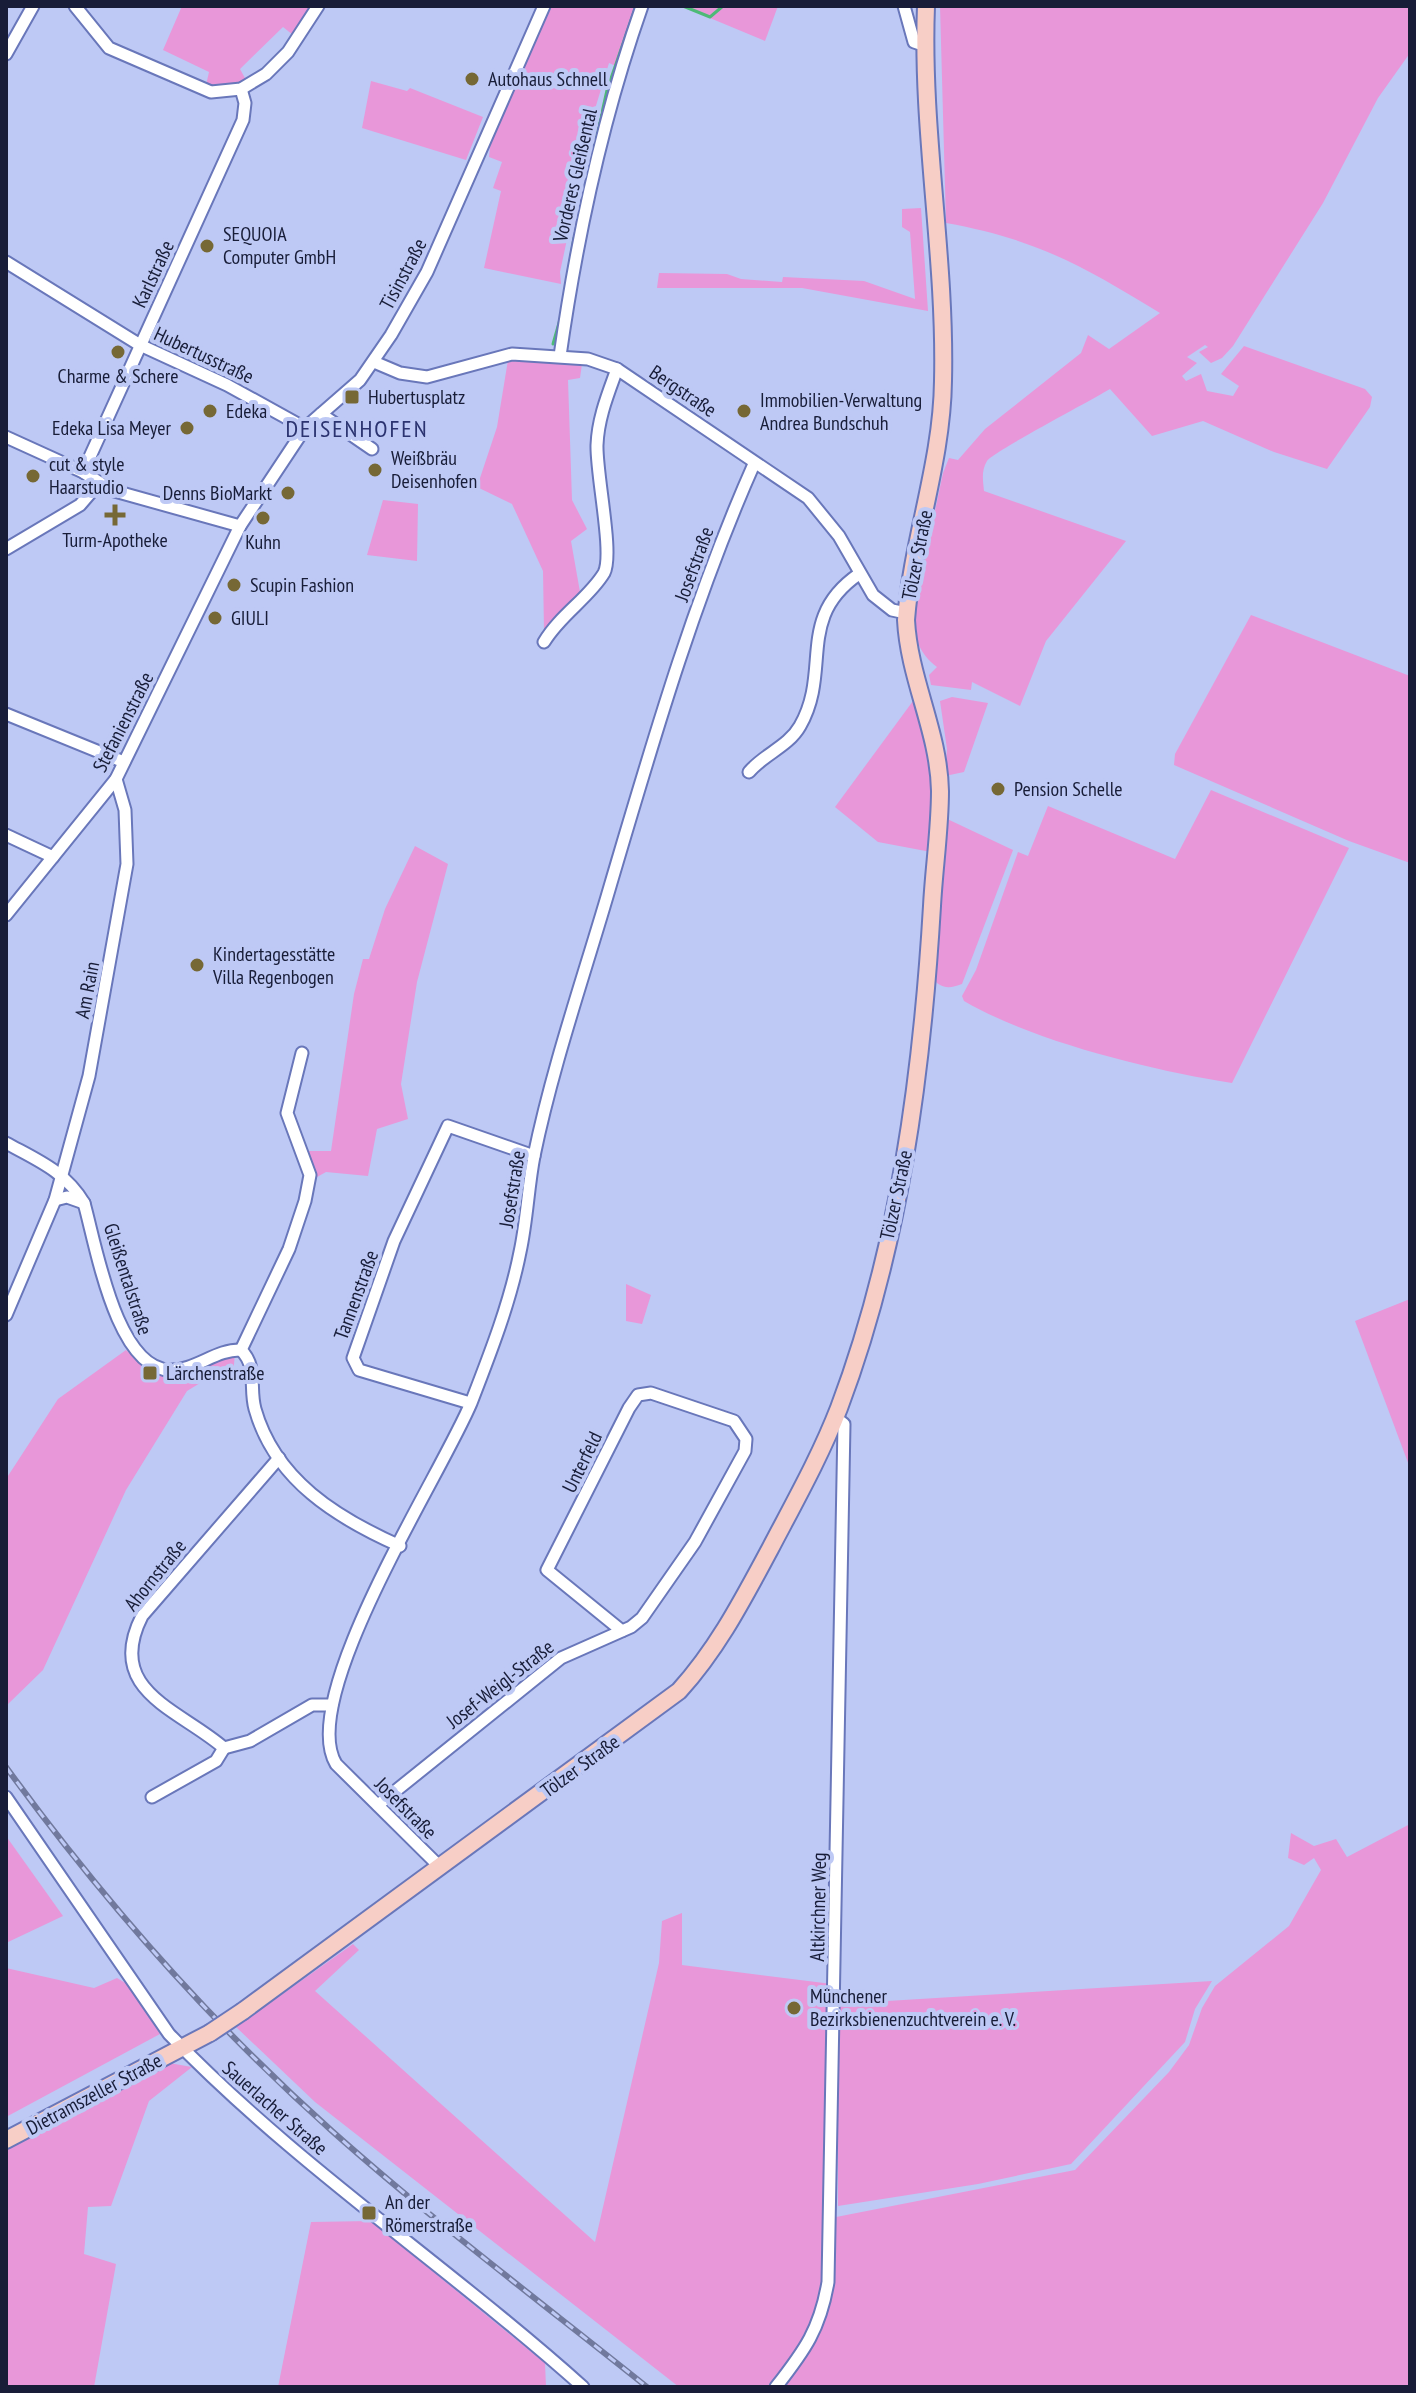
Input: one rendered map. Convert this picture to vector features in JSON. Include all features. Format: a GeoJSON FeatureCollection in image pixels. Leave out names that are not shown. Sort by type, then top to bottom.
{"type":"FeatureCollection","features":[{"type":"Feature","properties":{"kind":"main road","name":"Tölzer Straße"},"geometry":{"type":"LineString","coordinates":[[183,2048],[243,2011],[660,1708],[698,1670],[735,1615],[835,1417],[867,1323],[897,1193],[915,1090],[927,987],[940,793],[938,764],[908,647],[906,613],[941,428],[943,389],[926,6]]}},
{"type":"Feature","properties":{"kind":"main road","name":"Dietramszeller Straße"},"geometry":{"type":"LineString","coordinates":[[6,2140],[183,2048]]}},
{"type":"Feature","properties":{"kind":"street"},"geometry":{"type":"LineString","coordinates":[[6,54],[33,6]]}},
{"type":"Feature","properties":{"kind":"street"},"geometry":{"type":"LineString","coordinates":[[75,6],[109,48],[190,86],[211,92],[241,89],[266,74],[288,52],[318,6]]}},
{"type":"Feature","properties":{"kind":"street","name":"Tisinstraße"},"geometry":{"type":"LineString","coordinates":[[240,526],[305,428],[374,362],[427,272],[544,6]]}},
{"type":"Feature","properties":{"kind":"street","name":"Vorderes Gleißental"},"geometry":{"type":"LineString","coordinates":[[560,356],[574,262],[612,94],[642,6]]}},
{"type":"Feature","properties":{"kind":"street","name":"Tölzer Straße"},"geometry":{"type":"LineString","coordinates":[[904,6],[914,42],[926,46]]}},
{"type":"Feature","properties":{"kind":"street","name":"Karlstraße"},"geometry":{"type":"LineString","coordinates":[[83,472],[243,120],[245,103],[241,89]]}},
{"type":"Feature","properties":{"kind":"street","name":"Hubertusstraße"},"geometry":{"type":"LineString","coordinates":[[6,262],[140,345],[227,385],[305,428]]}},
{"type":"Feature","properties":{"kind":"street","name":"Bergstraße"},"geometry":{"type":"LineString","coordinates":[[374,362],[400,373],[427,377],[452,372],[496,355],[588,359],[617,369],[808,498],[839,536],[859,574],[882,604],[906,613]]}},
{"type":"Feature","properties":{"kind":"street"},"geometry":{"type":"LineString","coordinates":[[544,642],[554,625],[605,571],[608,544],[598,488],[597,443],[602,408],[617,369]]}},
{"type":"Feature","properties":{"kind":"street"},"geometry":{"type":"LineString","coordinates":[[321,414],[372,449]]}},
{"type":"Feature","properties":{"kind":"street"},"geometry":{"type":"LineString","coordinates":[[6,437],[83,472],[98,484],[240,526]]}},
{"type":"Feature","properties":{"kind":"street","name":"Josefstraße"},"geometry":{"type":"LineString","coordinates":[[441,1868],[330,1754],[332,1705],[359,1622],[470,1403],[498,1328],[520,1254],[534,1156],[669,692],[712,565],[754,464]]}},
{"type":"Feature","properties":{"kind":"street"},"geometry":{"type":"LineString","coordinates":[[6,549],[80,505],[98,484]]}},
{"type":"Feature","properties":{"kind":"street","name":"Stefanienstraße"},"geometry":{"type":"LineString","coordinates":[[6,915],[116,779],[240,526]]}},
{"type":"Feature","properties":{"kind":"street"},"geometry":{"type":"LineString","coordinates":[[749,772],[757,762],[788,741],[798,729],[808,705],[823,616],[830,599],[859,574]]}},
{"type":"Feature","properties":{"kind":"street"},"geometry":{"type":"LineString","coordinates":[[6,714],[124,762]]}},
{"type":"Feature","properties":{"kind":"street","name":"Am Rain"},"geometry":{"type":"LineString","coordinates":[[6,1315],[55,1200],[89,1076],[127,864],[125,810],[116,779]]}},
{"type":"Feature","properties":{"kind":"street"},"geometry":{"type":"LineString","coordinates":[[97,806],[125,810]]}},
{"type":"Feature","properties":{"kind":"street"},"geometry":{"type":"LineString","coordinates":[[6,835],[53,857]]}},
{"type":"Feature","properties":{"kind":"street"},"geometry":{"type":"LineString","coordinates":[[302,1053],[287,1113],[310,1175],[289,1249],[241,1350],[252,1366],[257,1417],[279,1458],[312,1497],[329,1510],[400,1546]]}},
{"type":"Feature","properties":{"kind":"street","name":"Tannenstraße"},"geometry":{"type":"LineString","coordinates":[[470,1403],[359,1370],[353,1358],[394,1241],[448,1126],[534,1156]]}},
{"type":"Feature","properties":{"kind":"street","name":"Gleißentalstraße"},"geometry":{"type":"LineString","coordinates":[[6,1143],[62,1173],[84,1203],[125,1339],[134,1352],[157,1368],[172,1371],[221,1353],[241,1350]]}},
{"type":"Feature","properties":{"kind":"street"},"geometry":{"type":"LineString","coordinates":[[55,1200],[67,1197],[84,1203]]}},
{"type":"Feature","properties":{"kind":"street","name":"Unterfeld"},"geometry":{"type":"LineString","coordinates":[[622,1631],[547,1570],[629,1408],[644,1393],[679,1400],[734,1421],[746,1439]]}},
{"type":"Feature","properties":{"kind":"street","name":"Altkirchner Weg"},"geometry":{"type":"LineString","coordinates":[[776,2387],[807,2348],[818,2327],[828,2282],[844,1424],[835,1417]]}},
{"type":"Feature","properties":{"kind":"street","name":"Josef-Weigl-Straße"},"geometry":{"type":"LineString","coordinates":[[378,1805],[561,1658],[622,1631],[642,1618],[695,1542],[745,1451],[746,1439]]}},
{"type":"Feature","properties":{"kind":"street","name":"Ahornstraße"},"geometry":{"type":"LineString","coordinates":[[224,1748],[148,1694],[134,1670],[132,1639],[142,1616],[279,1458]]}},
{"type":"Feature","properties":{"kind":"street"},"geometry":{"type":"LineString","coordinates":[[152,1797],[216,1761],[224,1748],[250,1741],[312,1705],[332,1705]]}},
{"type":"Feature","properties":{"kind":"street","name":"Sauerlacher Straße"},"geometry":{"type":"LineString","coordinates":[[6,1797],[169,2034],[256,2117],[583,2387]]}},
{"type":"Feature","properties":{"kind":"shaded area"},"geometry":{"type":"Polygon","coordinates":[[[182,6],[312,6],[293,35],[283,27],[240,69],[246,80],[234,85],[206,85],[209,72],[163,50],[182,6]]]}},
{"type":"Feature","properties":{"kind":"shaded area"},"geometry":{"type":"Polygon","coordinates":[[[552,6],[638,6],[616,66],[609,63],[595,109],[560,272],[561,284],[484,268],[501,191],[493,188],[502,162],[489,157],[491,138],[552,6]]]}},
{"type":"Feature","properties":{"kind":"shaded area"},"geometry":{"type":"Polygon","coordinates":[[[681,6],[778,6],[765,41],[681,6]]]}},
{"type":"Feature","properties":{"kind":"shaded area"},"geometry":{"type":"Polygon","coordinates":[[[940,6],[1410,6],[1410,53],[1378,98],[1323,203],[1233,346],[1222,358],[1211,363],[1199,352],[1208,347],[1205,345],[1187,357],[1197,363],[1182,376],[1186,381],[1201,374],[1207,391],[1233,396],[1239,386],[1221,374],[1244,346],[1365,389],[1372,397],[1370,407],[1327,469],[1274,452],[1203,421],[1152,436],[1110,389],[987,461],[983,476],[984,491],[1126,541],[1046,641],[1020,706],[972,682],[971,690],[931,685],[929,675],[937,667],[919,644],[914,616],[943,473],[949,458],[958,460],[985,429],[1081,353],[1088,335],[1109,349],[1160,313],[1058,256],[1007,237],[946,223],[940,6]]]}},
{"type":"Feature","properties":{"kind":"shaded area"},"geometry":{"type":"Polygon","coordinates":[[[371,81],[407,91],[410,88],[483,117],[466,160],[362,128],[371,81]]]}},
{"type":"Feature","properties":{"kind":"shaded area"},"geometry":{"type":"Polygon","coordinates":[[[921,208],[928,311],[802,288],[657,288],[659,273],[727,274],[741,279],[782,282],[783,277],[864,281],[915,299],[910,232],[902,227],[902,209],[921,208]]]}},
{"type":"Feature","properties":{"kind":"shaded area"},"geometry":{"type":"Polygon","coordinates":[[[508,360],[582,364],[580,378],[568,380],[572,500],[587,529],[571,541],[580,592],[544,631],[543,571],[512,504],[477,487],[497,427],[508,360]]]}},
{"type":"Feature","properties":{"kind":"shaded area"},"geometry":{"type":"Polygon","coordinates":[[[383,500],[418,504],[417,561],[367,555],[383,500]]]}},
{"type":"Feature","properties":{"kind":"shaded area"},"geometry":{"type":"Polygon","coordinates":[[[1251,615],[1410,676],[1410,863],[1349,841],[1174,765],[1175,754],[1251,615]]]}},
{"type":"Feature","properties":{"kind":"shaded area"},"geometry":{"type":"Polygon","coordinates":[[[952,697],[988,703],[964,772],[945,776],[947,749],[940,701],[952,697]]]}},
{"type":"Feature","properties":{"kind":"shaded area"},"geometry":{"type":"Polygon","coordinates":[[[913,701],[934,773],[931,852],[878,842],[835,807],[913,701]]]}},
{"type":"Feature","properties":{"kind":"shaded area"},"geometry":{"type":"Polygon","coordinates":[[[1211,790],[1349,848],[1232,1083],[1166,1070],[1059,1042],[964,1001],[962,996],[976,970],[1018,852],[1028,856],[1048,806],[1175,859],[1211,790]]]}},
{"type":"Feature","properties":{"kind":"shaded area"},"geometry":{"type":"Polygon","coordinates":[[[943,817],[1013,850],[962,984],[949,987],[938,984],[932,977],[943,817]]]}},
{"type":"Feature","properties":{"kind":"shaded area"},"geometry":{"type":"Polygon","coordinates":[[[415,846],[448,864],[417,982],[401,1084],[408,1119],[377,1129],[368,1176],[326,1172],[317,1177],[305,1151],[331,1151],[354,994],[363,959],[369,959],[385,909],[415,846]]]}},
{"type":"Feature","properties":{"kind":"shaded area"},"geometry":{"type":"Polygon","coordinates":[[[626,1284],[651,1295],[642,1324],[626,1321],[626,1284]]]}},
{"type":"Feature","properties":{"kind":"shaded area"},"geometry":{"type":"Polygon","coordinates":[[[1410,1299],[1410,1468],[1355,1321],[1410,1299]]]}},
{"type":"Feature","properties":{"kind":"shaded area"},"geometry":{"type":"Polygon","coordinates":[[[126,1350],[141,1362],[166,1372],[191,1369],[235,1353],[233,1376],[210,1377],[187,1391],[126,1490],[43,1670],[6,1706],[6,1479],[58,1399],[126,1350]]]}},
{"type":"Feature","properties":{"kind":"shaded area"},"geometry":{"type":"Polygon","coordinates":[[[1410,1824],[1410,2387],[679,2387],[315,2102],[236,2027],[353,1944],[359,1950],[315,1991],[595,2242],[659,1963],[662,1921],[682,1913],[682,1965],[832,1984],[826,2219],[1075,2170],[1169,2072],[1189,2045],[1202,2008],[1215,1986],[1289,1926],[1321,1870],[1314,1858],[1304,1865],[1288,1858],[1291,1833],[1314,1846],[1336,1839],[1347,1857],[1410,1824]]]}},
{"type":"Feature","properties":{"kind":"shaded area"},"geometry":{"type":"Polygon","coordinates":[[[6,1836],[63,1916],[6,1943],[6,1836]]]}},
{"type":"Feature","properties":{"kind":"shaded area"},"geometry":{"type":"Polygon","coordinates":[[[6,1968],[94,1988],[117,1978],[127,1984],[160,2034],[6,2117],[6,1968]]]}},
{"type":"Feature","properties":{"kind":"shaded area"},"geometry":{"type":"Polygon","coordinates":[[[1212,1981],[1195,2009],[1185,2042],[1071,2164],[978,2184],[838,2206],[838,2004],[1212,1981]]]}},
{"type":"Feature","properties":{"kind":"shaded area"},"geometry":{"type":"Polygon","coordinates":[[[169,2063],[192,2067],[149,2101],[111,2206],[88,2207],[84,2254],[116,2264],[94,2387],[6,2387],[6,2149],[169,2063]]]}},
{"type":"Feature","properties":{"kind":"shaded area"},"geometry":{"type":"Polygon","coordinates":[[[371,2221],[545,2363],[546,2387],[278,2387],[311,2222],[371,2221]]]}},
{"type":"Feature","properties":{"kind":"waterway"},"geometry":{"type":"LineString","coordinates":[[595,144],[607,90],[636,6]]}},
{"type":"Feature","properties":{"kind":"waterway"},"geometry":{"type":"LineString","coordinates":[[683,6],[710,17],[723,6]]}},
{"type":"Feature","properties":{"kind":"waterway"},"geometry":{"type":"LineString","coordinates":[[562,309],[574,238]]}},
{"type":"Feature","properties":{"kind":"waterway"},"geometry":{"type":"LineString","coordinates":[[553,344],[561,316]]}},
{"type":"Feature","properties":{"kind":"railway"},"geometry":{"type":"LineString","coordinates":[[6,1767],[119,1911],[243,2047],[332,2131],[409,2197],[647,2387]]}},
{"type":"Feature","properties":{"kind":"place","name":"Autohaus Schnell"},"geometry":{"type":"Point","coordinates":[472,79]}},
{"type":"Feature","properties":{"kind":"place","name":"SEQUOIA Computer GmbH"},"geometry":{"type":"Point","coordinates":[207,246]}},
{"type":"Feature","properties":{"kind":"place","name":"Charme & Schere"},"geometry":{"type":"Point","coordinates":[118,352]}},
{"type":"Feature","properties":{"kind":"place","name":"Hubertusplatz"},"geometry":{"type":"Point","coordinates":[352,397]}},
{"type":"Feature","properties":{"kind":"place","name":"Edeka"},"geometry":{"type":"Point","coordinates":[210,411]}},
{"type":"Feature","properties":{"kind":"place","name":"Immobilien-Verwaltung Andrea Bundschuh"},"geometry":{"type":"Point","coordinates":[744,411]}},
{"type":"Feature","properties":{"kind":"place","name":"Edeka Lisa Meyer"},"geometry":{"type":"Point","coordinates":[187,428]}},
{"type":"Feature","properties":{"kind":"place","name":"Weißbräu Deisenhofen"},"geometry":{"type":"Point","coordinates":[375,470]}},
{"type":"Feature","properties":{"kind":"place","name":"cut & style Haarstudio"},"geometry":{"type":"Point","coordinates":[33,476]}},
{"type":"Feature","properties":{"kind":"place","name":"Denns BioMarkt"},"geometry":{"type":"Point","coordinates":[288,493]}},
{"type":"Feature","properties":{"kind":"place","name":"Turm-Apotheke"},"geometry":{"type":"Point","coordinates":[115,515]}},
{"type":"Feature","properties":{"kind":"place","name":"Kuhn"},"geometry":{"type":"Point","coordinates":[263,518]}},
{"type":"Feature","properties":{"kind":"place","name":"Scupin Fashion"},"geometry":{"type":"Point","coordinates":[234,585]}},
{"type":"Feature","properties":{"kind":"place","name":"GIULI"},"geometry":{"type":"Point","coordinates":[215,618]}},
{"type":"Feature","properties":{"kind":"place","name":"Pension Schelle"},"geometry":{"type":"Point","coordinates":[998,789]}},
{"type":"Feature","properties":{"kind":"place","name":"Kindertagesstätte Villa Regenbogen"},"geometry":{"type":"Point","coordinates":[197,965]}},
{"type":"Feature","properties":{"kind":"place","name":"Lärchenstraße"},"geometry":{"type":"Point","coordinates":[150,1373]}},
{"type":"Feature","properties":{"kind":"place","name":"Münchener Bezirksbienenzuchtverein e. V."},"geometry":{"type":"Point","coordinates":[794,2008]}},
{"type":"Feature","properties":{"kind":"place","name":"An der Römerstraße"},"geometry":{"type":"Point","coordinates":[369,2213]}},
{"type":"Feature","properties":{"kind":"district","name":"DEISENHOFEN"},"geometry":{"type":"Point","coordinates":[357,428]}}]}
